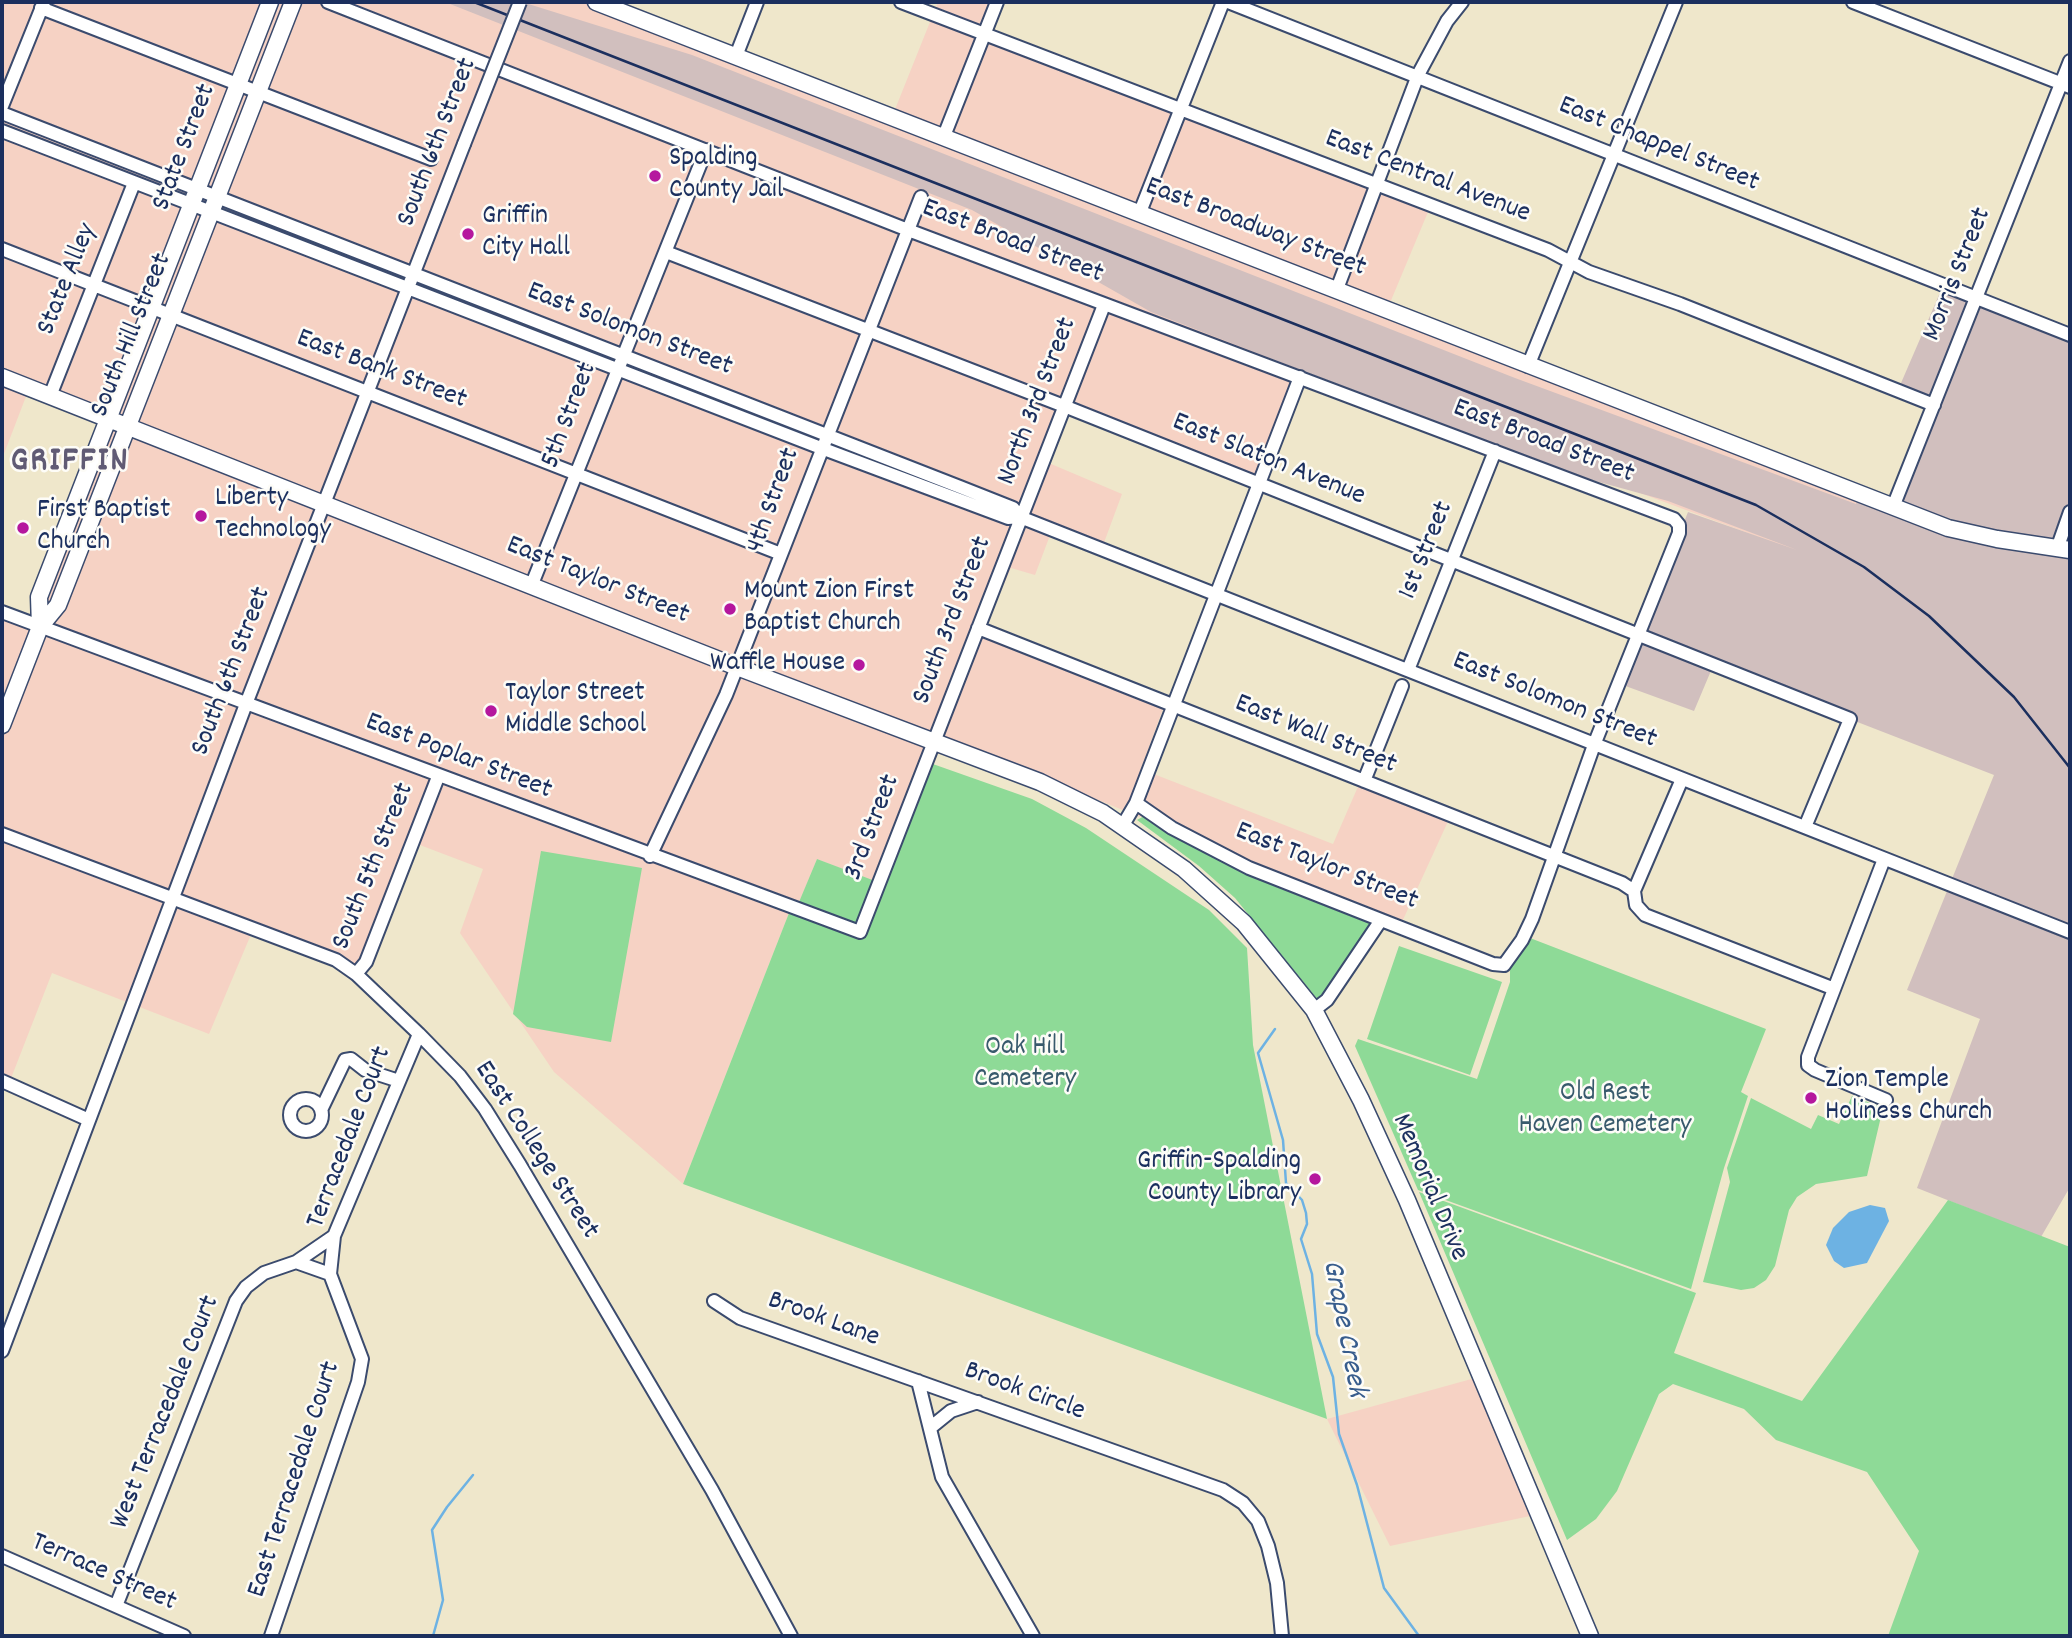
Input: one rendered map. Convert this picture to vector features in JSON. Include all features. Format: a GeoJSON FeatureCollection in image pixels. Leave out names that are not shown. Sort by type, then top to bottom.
{"type":"FeatureCollection","features":[{"type":"Feature","properties":{"kind":"main road","name":"State Street"},"geometry":{"type":"LineString","coordinates":[[40,627],[39,597],[270,2]]}},
{"type":"Feature","properties":{"kind":"main road","name":"South Hill Street"},"geometry":{"type":"LineString","coordinates":[[2,725],[40,627],[58,605],[293,2]]}},
{"type":"Feature","properties":{"kind":"main road","name":"East Broadway Street"},"geometry":{"type":"LineString","coordinates":[[596,2],[1948,528],[2063,549]]}},
{"type":"Feature","properties":{"kind":"main road","name":"East Taylor Street"},"geometry":{"type":"LineString","coordinates":[[2,377],[737,667],[1062,791],[1123,825]]}},
{"type":"Feature","properties":{"kind":"main road","name":"Memorial Drive"},"geometry":{"type":"LineString","coordinates":[[1123,825],[1184,869],[1229,908],[1276,960],[1314,1010],[1361,1100],[1407,1200],[1591,1636]]}},
{"type":"Feature","properties":{"kind":"street","name":"East Broad Street"},"geometry":{"type":"LineString","coordinates":[[328,2],[908,230],[1674,519],[1679,525],[1679,533],[1639,633]]}},
{"type":"Feature","properties":{"kind":"street"},"geometry":{"type":"LineString","coordinates":[[736,56],[757,2]]}},
{"type":"Feature","properties":{"kind":"street","name":"East Central Avenue"},"geometry":{"type":"LineString","coordinates":[[901,2],[1548,250],[1589,272],[1680,303],[1934,405]]}},
{"type":"Feature","properties":{"kind":"street"},"geometry":{"type":"LineString","coordinates":[[944,136],[997,2]]}},
{"type":"Feature","properties":{"kind":"street"},"geometry":{"type":"LineString","coordinates":[[1140,212],[1225,2]]}},
{"type":"Feature","properties":{"kind":"street","name":"East Chappel Street"},"geometry":{"type":"LineString","coordinates":[[1225,2],[1418,75],[2070,335]]}},
{"type":"Feature","properties":{"kind":"street"},"geometry":{"type":"LineString","coordinates":[[1337,289],[1418,75],[1447,21],[1462,2]]}},
{"type":"Feature","properties":{"kind":"street"},"geometry":{"type":"LineString","coordinates":[[1528,366],[1676,2]]}},
{"type":"Feature","properties":{"kind":"street"},"geometry":{"type":"LineString","coordinates":[[1860,3],[2066,86]]}},
{"type":"Feature","properties":{"kind":"street"},"geometry":{"type":"LineString","coordinates":[[2,106],[43,5],[257,93],[431,159]]}},
{"type":"Feature","properties":{"kind":"street","name":"South 6th Street"},"geometry":{"type":"LineString","coordinates":[[2,1351],[247,704],[518,7]]}},
{"type":"Feature","properties":{"kind":"street","name":"Morris Street"},"geometry":{"type":"LineString","coordinates":[[1893,506],[2066,86],[2070,61]]}},
{"type":"Feature","properties":{"kind":"street"},"geometry":{"type":"LineString","coordinates":[[2,113],[214,203]]}},
{"type":"Feature","properties":{"kind":"street"},"geometry":{"type":"LineString","coordinates":[[2,131],[134,183],[196,196]]}},
{"type":"Feature","properties":{"kind":"street","name":"5th Street"},"geometry":{"type":"LineString","coordinates":[[532,584],[615,369],[666,252],[706,150]]}},
{"type":"Feature","properties":{"kind":"street","name":"State Alley"},"geometry":{"type":"LineString","coordinates":[[50,396],[134,183]]}},
{"type":"Feature","properties":{"kind":"street","name":"4th Street"},"geometry":{"type":"LineString","coordinates":[[650,856],[737,667],[920,197]]}},
{"type":"Feature","properties":{"kind":"street","name":"East Solomon Street"},"geometry":{"type":"LineString","coordinates":[[214,203],[415,274],[826,434],[1013,508],[1020,517]]}},
{"type":"Feature","properties":{"kind":"street","name":"East Solomon Street"},"geometry":{"type":"LineString","coordinates":[[214,203],[409,289],[1008,518],[1020,517],[2070,932]]}},
{"type":"Feature","properties":{"kind":"street","name":"East Bank Street"},"geometry":{"type":"LineString","coordinates":[[2,249],[575,473]]}},
{"type":"Feature","properties":{"kind":"street","name":"East Slaton Avenue"},"geometry":{"type":"LineString","coordinates":[[666,252],[1064,405],[1850,719],[1805,827]]}},
{"type":"Feature","properties":{"kind":"street","name":"North 3rd Street"},"geometry":{"type":"LineString","coordinates":[[1020,517],[1104,305]]}},
{"type":"Feature","properties":{"kind":"street"},"geometry":{"type":"LineString","coordinates":[[1123,825],[1136,803],[1300,377]]}},
{"type":"Feature","properties":{"kind":"street","name":"1st Street"},"geometry":{"type":"LineString","coordinates":[[1408,670],[1495,451]]}},
{"type":"Feature","properties":{"kind":"street"},"geometry":{"type":"LineString","coordinates":[[575,473],[781,554]]}},
{"type":"Feature","properties":{"kind":"street"},"geometry":{"type":"LineString","coordinates":[[2063,549],[2070,512]]}},
{"type":"Feature","properties":{"kind":"street","name":"South 3rd Street"},"geometry":{"type":"LineString","coordinates":[[933,742],[1020,517]]}},
{"type":"Feature","properties":{"kind":"street","name":"East Poplar Street"},"geometry":{"type":"LineString","coordinates":[[2,612],[438,777],[860,932]]}},
{"type":"Feature","properties":{"kind":"street","name":"East Wall Street"},"geometry":{"type":"LineString","coordinates":[[978,628],[1555,855],[1622,883],[1634,891]]}},
{"type":"Feature","properties":{"kind":"street"},"geometry":{"type":"LineString","coordinates":[[1555,855],[1594,745],[1639,633]]}},
{"type":"Feature","properties":{"kind":"street"},"geometry":{"type":"LineString","coordinates":[[1364,782],[1402,686]]}},
{"type":"Feature","properties":{"kind":"street","name":"3rd Street"},"geometry":{"type":"LineString","coordinates":[[860,932],[933,742]]}},
{"type":"Feature","properties":{"kind":"street"},"geometry":{"type":"LineString","coordinates":[[1588,761],[1617,754]]}},
{"type":"Feature","properties":{"kind":"street","name":"South 5th Street"},"geometry":{"type":"LineString","coordinates":[[356,974],[366,962],[438,777]]}},
{"type":"Feature","properties":{"kind":"street"},"geometry":{"type":"LineString","coordinates":[[1682,779],[1634,891],[1636,905],[1645,915],[1832,988]]}},
{"type":"Feature","properties":{"kind":"street","name":"East Taylor Street"},"geometry":{"type":"LineString","coordinates":[[1136,803],[1172,828],[1249,868],[1493,964],[1504,965],[1522,940],[1555,855]]}},
{"type":"Feature","properties":{"kind":"street","name":"East College Street"},"geometry":{"type":"LineString","coordinates":[[2,834],[336,960],[356,974],[419,1034],[466,1084],[520,1165],[712,1490],[791,1636]]}},
{"type":"Feature","properties":{"kind":"street"},"geometry":{"type":"LineString","coordinates":[[1884,859],[1832,988],[1808,1057],[1808,1065],[1886,1100]]}},
{"type":"Feature","properties":{"kind":"street"},"geometry":{"type":"LineString","coordinates":[[1314,1010],[1327,1000],[1381,920]]}},
{"type":"Feature","properties":{"kind":"street","name":"Terracedale Court"},"geometry":{"type":"LineString","coordinates":[[330,1274],[334,1236],[419,1034]]}},
{"type":"Feature","properties":{"kind":"street"},"geometry":{"type":"LineString","coordinates":[[321,1110],[345,1060],[351,1059],[365,1070],[399,1081]]}},
{"type":"Feature","properties":{"kind":"street"},"geometry":{"type":"LineString","coordinates":[[2,1081],[89,1120]]}},
{"type":"Feature","properties":{"kind":"street","name":"West Terracedale Court"},"geometry":{"type":"LineString","coordinates":[[116,1606],[236,1301],[246,1287],[264,1273],[296,1262],[334,1236]]}},
{"type":"Feature","properties":{"kind":"street"},"geometry":{"type":"LineString","coordinates":[[296,1262],[330,1274]]}},
{"type":"Feature","properties":{"kind":"street","name":"East Terracedale Court"},"geometry":{"type":"LineString","coordinates":[[271,1636],[358,1382],[362,1359],[330,1274]]}},
{"type":"Feature","properties":{"kind":"street","name":"Brook Lane"},"geometry":{"type":"LineString","coordinates":[[714,1301],[740,1318],[918,1381]]}},
{"type":"Feature","properties":{"kind":"street","name":"Brook Circle"},"geometry":{"type":"LineString","coordinates":[[918,1381],[1223,1490],[1243,1503],[1258,1521],[1268,1546],[1277,1583],[1282,1636]]}},
{"type":"Feature","properties":{"kind":"street","name":"Brook Circle"},"geometry":{"type":"LineString","coordinates":[[918,1381],[942,1477],[1033,1636]]}},
{"type":"Feature","properties":{"kind":"street"},"geometry":{"type":"LineString","coordinates":[[930,1428],[951,1411],[978,1402]]}},
{"type":"Feature","properties":{"kind":"street","name":"Terrace Street"},"geometry":{"type":"LineString","coordinates":[[2,1556],[184,1636]]}},
{"type":"Feature","properties":{"kind":"shaded area"},"geometry":{"type":"Polygon","coordinates":[[[2,2],[596,2],[892,117],[938,2],[1001,2],[986,40],[1428,212],[1387,310],[1859,497],[1834,565],[1309,370],[1261,491],[1066,411],[1044,461],[1122,494],[1102,548],[1052,530],[1035,575],[1011,568],[982,634],[1164,706],[1141,769],[1333,844],[1360,782],[1450,817],[1402,922],[941,737],[883,885],[817,859],[794,915],[789,913],[683,1184],[554,1072],[460,933],[483,869],[412,842],[357,973],[252,932],[209,1034],[52,973],[8,1086],[2,1083],[2,618],[32,630],[110,416],[30,386],[2,459],[2,2]]]}},
{"type":"Feature","properties":{"kind":"shaded area"},"geometry":{"type":"Polygon","coordinates":[[[445,2],[522,2],[692,55],[1515,378],[1856,504],[1859,497],[1891,508],[1931,405],[1898,390],[1942,288],[2070,336],[2070,1187],[2041,1237],[1917,1188],[1980,1019],[1907,990],[1994,775],[1713,666],[1694,711],[1620,684],[1688,512],[1797,550],[1668,501],[1570,474],[1151,312],[972,210],[445,2]]]}},
{"type":"Feature","properties":{"kind":"shaded area"},"geometry":{"type":"Polygon","coordinates":[[[1475,1378],[1530,1516],[1390,1546],[1327,1419],[1475,1378]]]}},
{"type":"Feature","properties":{"kind":"green space","name":"Oak Hill Cemetery"},"geometry":{"type":"Polygon","coordinates":[[[930,763],[1032,799],[1086,828],[1209,910],[1247,948],[1253,1045],[1327,1419],[683,1184],[789,913],[794,914],[817,859],[883,884],[930,763]]]}},
{"type":"Feature","properties":{"kind":"green space"},"geometry":{"type":"Polygon","coordinates":[[[1144,816],[1241,872],[1372,923],[1318,1000],[1235,898],[1199,866],[1137,820],[1144,816]]]}},
{"type":"Feature","properties":{"kind":"green space"},"geometry":{"type":"Polygon","coordinates":[[[541,851],[642,868],[611,1042],[527,1027],[513,1014],[541,851]]]}},
{"type":"Feature","properties":{"kind":"green space","name":"Old Rest Haven Cemetery"},"geometry":{"type":"Polygon","coordinates":[[[1530,938],[1766,1029],[1741,1092],[1748,1096],[1724,1168],[1691,1289],[1418,1190],[1355,1046],[1358,1039],[1477,1079],[1510,982],[1510,967],[1530,938]]]}},
{"type":"Feature","properties":{"kind":"green space"},"geometry":{"type":"Polygon","coordinates":[[[1399,946],[1502,982],[1470,1075],[1367,1039],[1399,946]]]}},
{"type":"Feature","properties":{"kind":"green space"},"geometry":{"type":"Polygon","coordinates":[[[1852,1096],[1883,1108],[1867,1176],[1816,1184],[1797,1197],[1789,1210],[1775,1266],[1766,1280],[1754,1288],[1741,1290],[1703,1282],[1730,1182],[1727,1168],[1751,1098],[1811,1129],[1818,1115],[1839,1124],[1852,1096]]]}},
{"type":"Feature","properties":{"kind":"green space"},"geometry":{"type":"Polygon","coordinates":[[[1419,1192],[1696,1293],[1674,1353],[1802,1401],[1948,1200],[2070,1247],[2070,1636],[1888,1636],[1919,1551],[1867,1472],[1776,1440],[1744,1409],[1673,1384],[1659,1394],[1617,1491],[1596,1519],[1567,1540],[1419,1192]]]}},
{"type":"Feature","properties":{"kind":"water"},"geometry":{"type":"Polygon","coordinates":[[[1870,1205],[1885,1208],[1889,1221],[1867,1263],[1844,1268],[1834,1261],[1826,1245],[1833,1228],[1849,1212],[1870,1205]]]}},
{"type":"Feature","properties":{"kind":"waterway","name":"Grape Creek"},"geometry":{"type":"LineString","coordinates":[[1275,1029],[1258,1053],[1283,1140],[1286,1183],[1302,1200],[1306,1213],[1307,1224],[1301,1239],[1312,1274],[1317,1334],[1333,1377],[1339,1434],[1357,1485],[1384,1588],[1419,1636]]}},
{"type":"Feature","properties":{"kind":"waterway"},"geometry":{"type":"LineString","coordinates":[[433,1636],[443,1600],[432,1530],[473,1475]]}},
{"type":"Feature","properties":{"kind":"railway"},"geometry":{"type":"LineString","coordinates":[[474,2],[1756,505],[1864,567],[1929,616],[2014,697],[2070,768]]}},
{"type":"Feature","properties":{"kind":"place","name":"Spalding County Jail"},"geometry":{"type":"Point","coordinates":[655,176]}},
{"type":"Feature","properties":{"kind":"place","name":"Griffin City Hall"},"geometry":{"type":"Point","coordinates":[468,234]}},
{"type":"Feature","properties":{"kind":"place","name":"Liberty Technology"},"geometry":{"type":"Point","coordinates":[201,516]}},
{"type":"Feature","properties":{"kind":"place","name":"First Baptist Church"},"geometry":{"type":"Point","coordinates":[23,528]}},
{"type":"Feature","properties":{"kind":"place","name":"Mount Zion First Baptist Church"},"geometry":{"type":"Point","coordinates":[730,609]}},
{"type":"Feature","properties":{"kind":"place","name":"Waffle House"},"geometry":{"type":"Point","coordinates":[859,665]}},
{"type":"Feature","properties":{"kind":"place","name":"Taylor Street Middle School"},"geometry":{"type":"Point","coordinates":[491,711]}},
{"type":"Feature","properties":{"kind":"place","name":"Zion Temple Holiness Church"},"geometry":{"type":"Point","coordinates":[1811,1098]}},
{"type":"Feature","properties":{"kind":"place","name":"Griffin-Spalding County Library"},"geometry":{"type":"Point","coordinates":[1315,1179]}},
{"type":"Feature","properties":{"kind":"district","name":"GRIFFIN"},"geometry":{"type":"Point","coordinates":[70,464]}}]}
